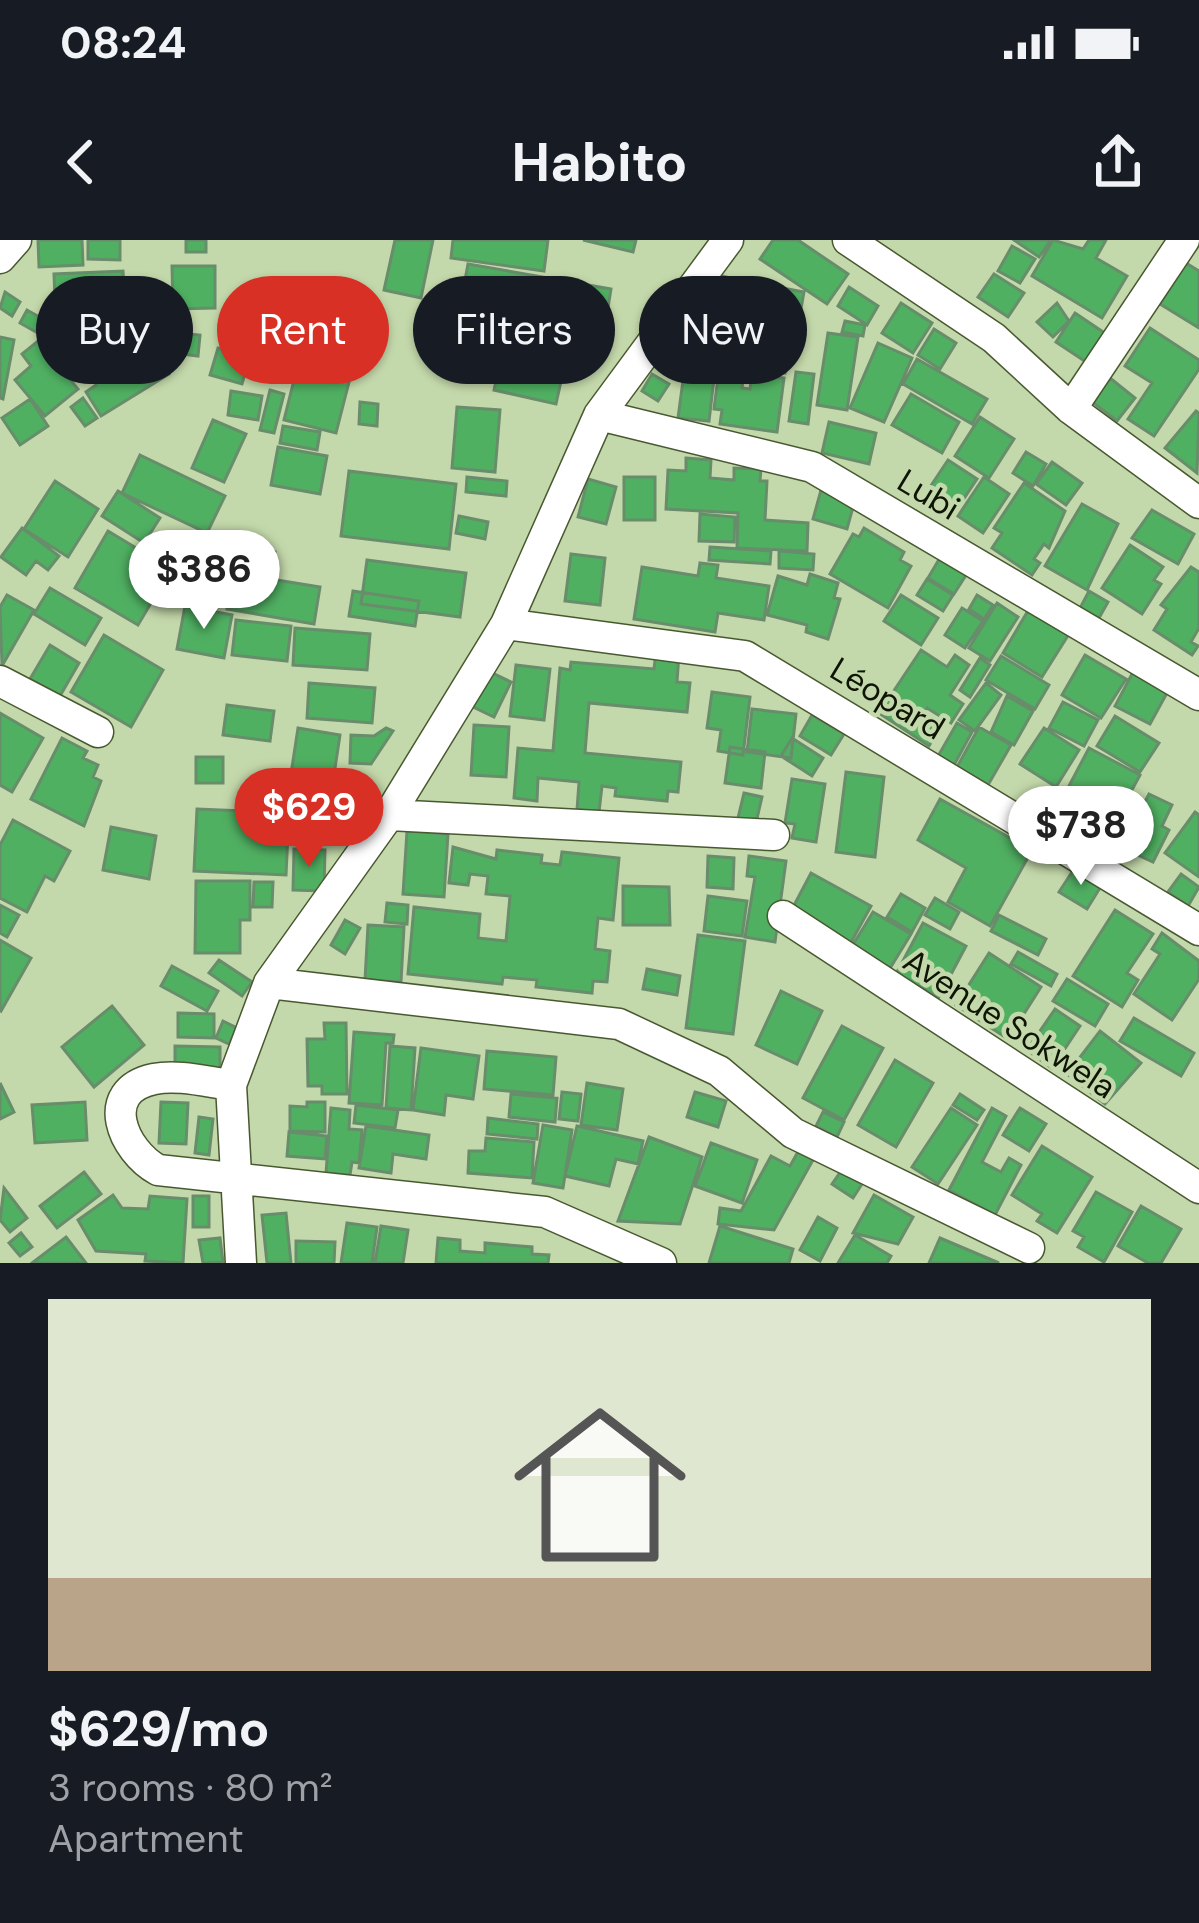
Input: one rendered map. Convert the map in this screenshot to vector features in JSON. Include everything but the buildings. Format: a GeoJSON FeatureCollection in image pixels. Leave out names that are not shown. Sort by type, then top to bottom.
{"type":"FeatureCollection","features":[{"type":"Feature","properties":{"kind":"street"},"geometry":{"type":"LineString","coordinates":[[0,258],[16,240]]}},
{"type":"Feature","properties":{"kind":"street"},"geometry":{"type":"LineString","coordinates":[[241,1263],[231,1085],[269,983],[389,815],[506,624],[598,415],[728,240]]}},
{"type":"Feature","properties":{"kind":"street"},"geometry":{"type":"LineString","coordinates":[[848,240],[994,338],[1071,409],[1199,503]]}},
{"type":"Feature","properties":{"kind":"street"},"geometry":{"type":"LineString","coordinates":[[1071,409],[1184,240]]}},
{"type":"Feature","properties":{"kind":"street","name":"Lubi"},"geometry":{"type":"LineString","coordinates":[[598,415],[812,467],[1199,694]]}},
{"type":"Feature","properties":{"kind":"street","name":"Léopard"},"geometry":{"type":"LineString","coordinates":[[506,624],[745,656],[1199,931]]}},
{"type":"Feature","properties":{"kind":"street"},"geometry":{"type":"LineString","coordinates":[[0,681],[98,732]]}},
{"type":"Feature","properties":{"kind":"street"},"geometry":{"type":"LineString","coordinates":[[389,815],[774,836]]}},
{"type":"Feature","properties":{"kind":"street","name":"Avenue Sokwela"},"geometry":{"type":"LineString","coordinates":[[783,916],[1199,1188]]}},
{"type":"Feature","properties":{"kind":"street"},"geometry":{"type":"LineString","coordinates":[[269,983],[619,1024],[719,1072],[793,1132],[1029,1248]]}},
{"type":"Feature","properties":{"kind":"street"},"geometry":{"type":"LineString","coordinates":[[231,1085],[153,1079],[122,1102],[119,1124],[140,1160],[158,1170],[544,1212],[597,1249],[661,1263]]}}]}
